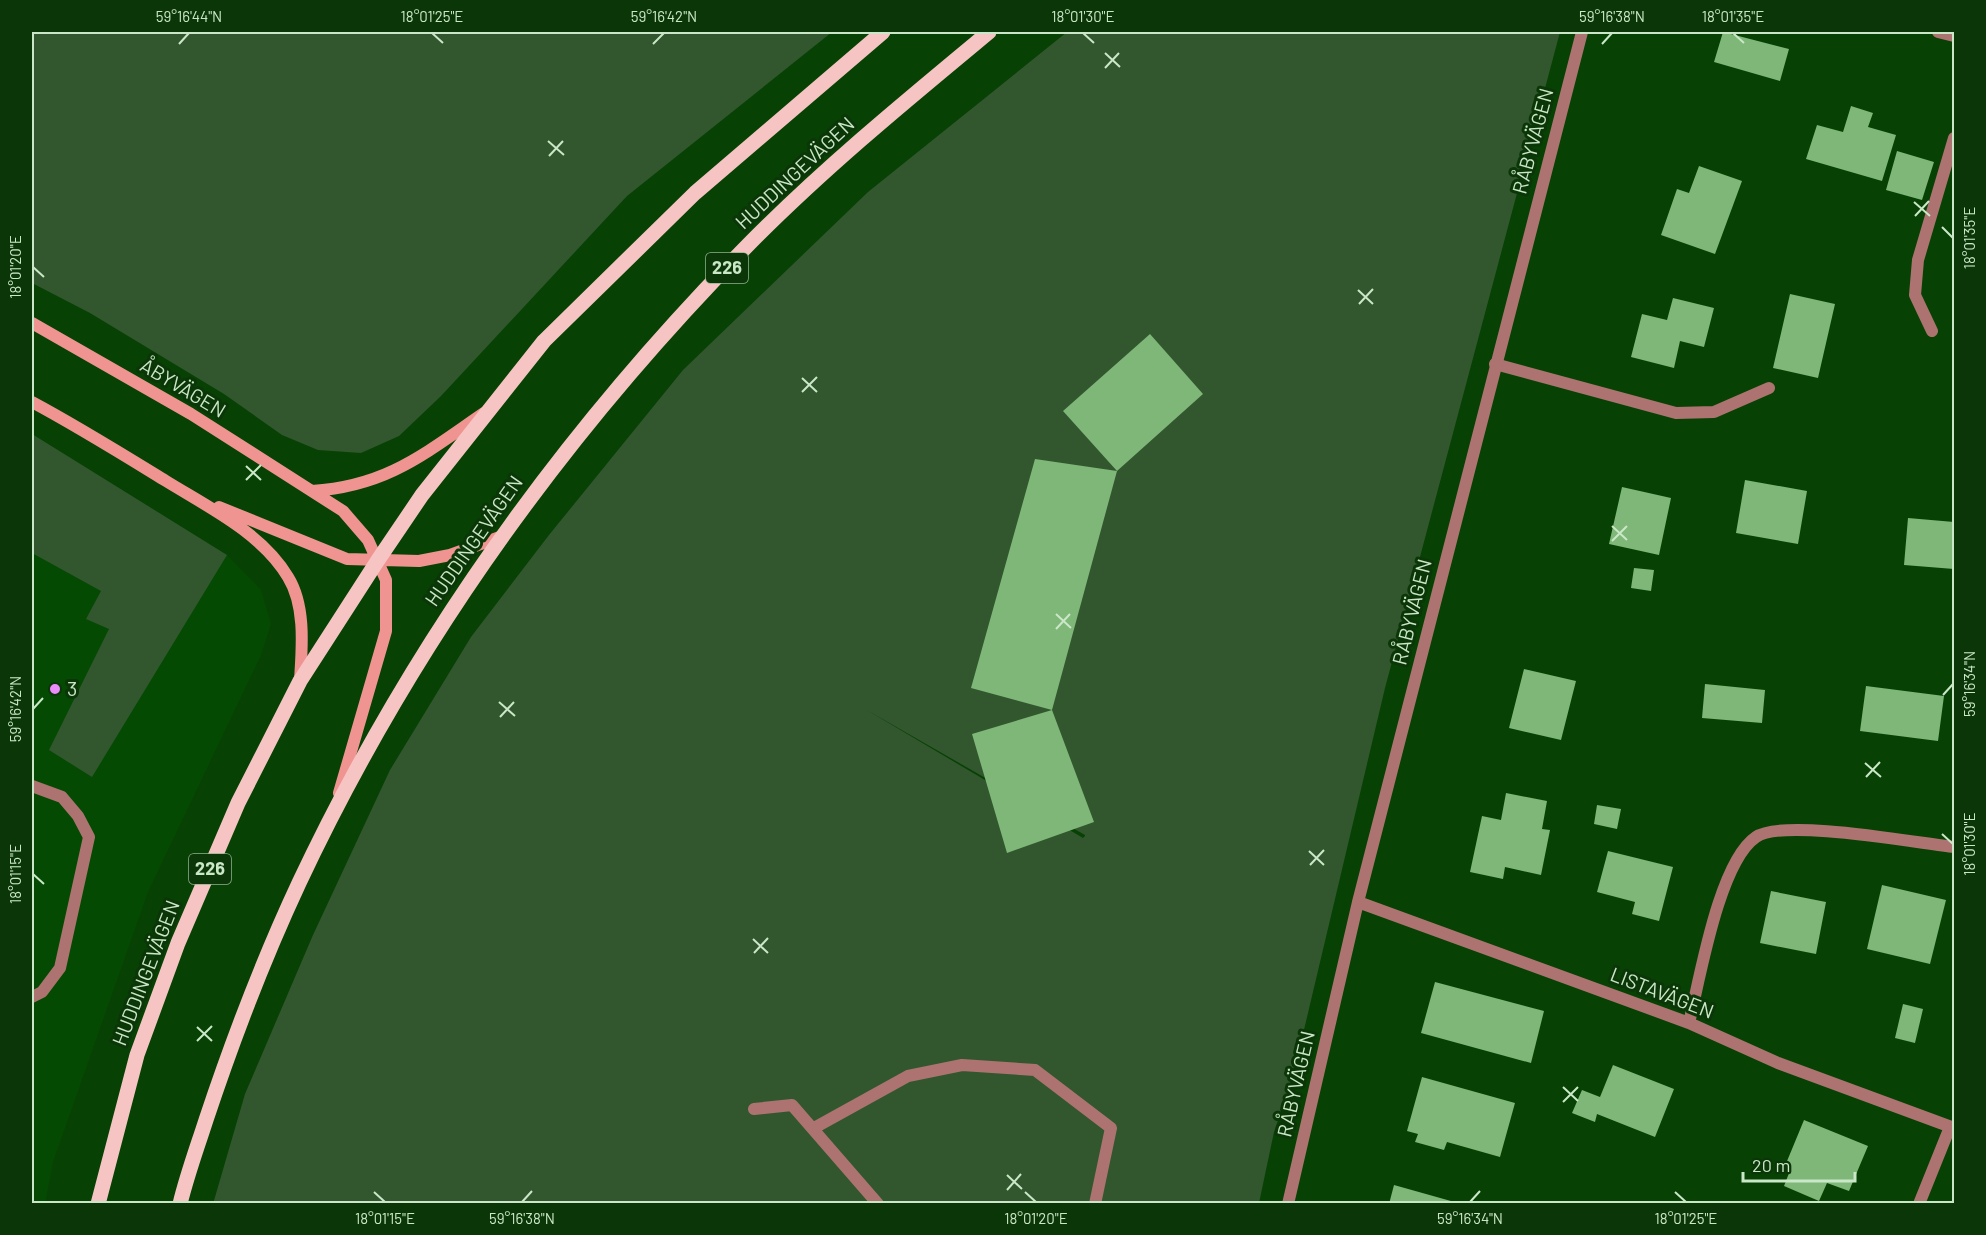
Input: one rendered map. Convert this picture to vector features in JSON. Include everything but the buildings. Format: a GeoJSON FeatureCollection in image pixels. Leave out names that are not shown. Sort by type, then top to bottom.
{"type":"FeatureCollection","features":[{"type":"Feature","properties":{"kind":"main road","name":"HUDDINGEVÄGEN"},"geometry":{"type":"LineString","coordinates":[[98,1203],[137,1055],[178,943],[238,803],[300,681],[378,560],[422,495],[544,341],[663,224],[883,32]]}},
{"type":"Feature","properties":{"kind":"main road","name":"HUDDINGEVÄGEN"},"geometry":{"type":"LineString","coordinates":[[180,1203],[221,1074],[266,953],[334,809],[429,642],[500,537],[567,447],[659,341],[750,243],[871,130],[989,32]]}},
{"type":"Feature","properties":{"kind":"street","name":"RÅBYVÄGEN"},"geometry":{"type":"LineString","coordinates":[[1288,1203],[1358,902],[1494,364],[1582,32]]}},
{"type":"Feature","properties":{"kind":"street"},"geometry":{"type":"LineString","coordinates":[[1938,32],[1954,36]]}},
{"type":"Feature","properties":{"kind":"street"},"geometry":{"type":"LineString","coordinates":[[1932,332],[1915,295],[1918,260],[1954,138]]}},
{"type":"Feature","properties":{"kind":"street","name":"ÅBYVÄGEN"},"geometry":{"type":"LineString","coordinates":[[32,323],[191,414],[343,511],[358,525],[378,560],[386,580],[386,631],[334,809]]}},
{"type":"Feature","properties":{"kind":"street"},"geometry":{"type":"LineString","coordinates":[[1494,364],[1676,413],[1714,412],[1770,388]]}},
{"type":"Feature","properties":{"kind":"street"},"geometry":{"type":"LineString","coordinates":[[32,402],[184,492],[249,535],[271,554],[290,578],[299,610],[302,640],[300,681]]}},
{"type":"Feature","properties":{"kind":"street"},"geometry":{"type":"LineString","coordinates":[[311,490],[343,489],[407,466],[489,408]]}},
{"type":"Feature","properties":{"kind":"street"},"geometry":{"type":"LineString","coordinates":[[184,492],[320,550],[347,559],[419,561],[450,555],[500,537]]}},
{"type":"Feature","properties":{"kind":"street"},"geometry":{"type":"LineString","coordinates":[[32,786],[62,797],[78,816],[89,837],[60,968],[42,992],[32,997]]}},
{"type":"Feature","properties":{"kind":"street"},"geometry":{"type":"LineString","coordinates":[[1689,1023],[1719,907],[1734,862],[1757,836],[1789,828],[1954,847]]}},
{"type":"Feature","properties":{"kind":"street","name":"LISTAVÄGEN"},"geometry":{"type":"LineString","coordinates":[[1358,902],[1689,1023],[1779,1063],[1952,1127],[1919,1203]]}},
{"type":"Feature","properties":{"kind":"street"},"geometry":{"type":"LineString","coordinates":[[814,1128],[908,1076],[962,1065],[1035,1070],[1112,1128],[1095,1203]]}},
{"type":"Feature","properties":{"kind":"street"},"geometry":{"type":"LineString","coordinates":[[754,1109],[792,1105],[879,1203]]}},
{"type":"Feature","properties":{"kind":"shaded area"},"geometry":{"type":"Polygon","coordinates":[[[32,32],[832,32],[627,196],[441,396],[399,436],[361,453],[318,450],[282,435],[224,394],[90,313],[32,283],[32,32]]]}},
{"type":"Feature","properties":{"kind":"shaded area"},"geometry":{"type":"Polygon","coordinates":[[[1067,32],[1560,32],[1385,688],[1294,1072],[1274,1132],[1259,1203],[213,1204],[245,1094],[313,935],[390,770],[471,637],[549,535],[683,370],[868,192],[1067,32]],[[865,709],[1083,838],[1085,835],[865,709]]]}},
{"type":"Feature","properties":{"kind":"shaded area"},"geometry":{"type":"Polygon","coordinates":[[[32,434],[227,555],[261,590],[271,624],[261,655],[148,892],[53,1162],[45,1204],[32,1203],[32,434]]]}},
{"type":"Feature","properties":{"kind":"shaded area"},"geometry":{"type":"Polygon","coordinates":[[[32,434],[227,555],[92,777],[49,750],[109,629],[86,619],[101,591],[32,553],[32,434]]]}},
{"type":"Feature","properties":{"kind":"place","name":"3"},"geometry":{"type":"Point","coordinates":[55,689]}}]}
